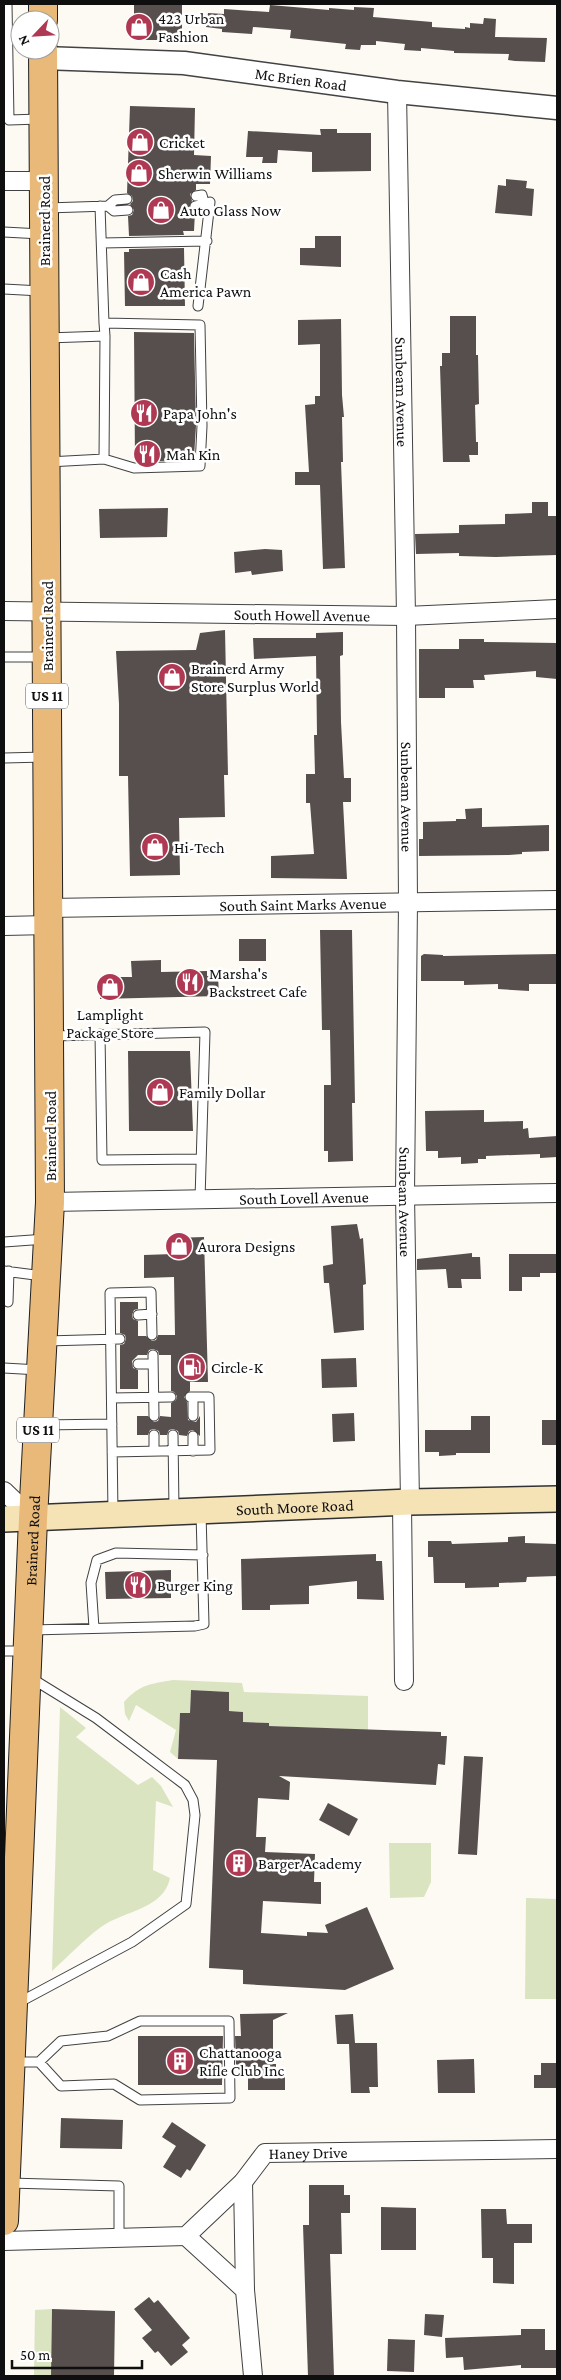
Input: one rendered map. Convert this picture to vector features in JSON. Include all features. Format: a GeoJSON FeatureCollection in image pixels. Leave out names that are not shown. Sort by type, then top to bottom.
{"type":"FeatureCollection","features":[{"type":"Feature","properties":{"kind":"main road","name":"Brainerd Road"},"geometry":{"type":"LineString","coordinates":[[4,2221],[6,2100],[10,2062],[8,2007],[11,1883],[22,1652],[33,1519],[48,1276],[50,1202],[43,60]]}},
{"type":"Feature","properties":{"kind":"main road","name":"South Moore Road"},"geometry":{"type":"LineString","coordinates":[[4,1519],[113,1516],[406,1502],[557,1499]]}},
{"type":"Feature","properties":{"kind":"street","name":"Mc Brien Road"},"geometry":{"type":"LineString","coordinates":[[60,55],[184,63],[397,92],[557,108]]}},
{"type":"Feature","properties":{"kind":"street","name":"Sunbeam Avenue"},"geometry":{"type":"LineString","coordinates":[[397,92],[406,616],[408,902],[404,1681]]}},
{"type":"Feature","properties":{"kind":"street"},"geometry":{"type":"LineString","coordinates":[[4,181],[44,181]]}},
{"type":"Feature","properties":{"kind":"street","name":"South Howell Avenue"},"geometry":{"type":"LineString","coordinates":[[4,611],[46,610],[406,616],[557,609]]}},
{"type":"Feature","properties":{"kind":"street","name":"South Saint Marks Avenue"},"geometry":{"type":"LineString","coordinates":[[4,926],[49,917],[408,902],[557,900]]}},
{"type":"Feature","properties":{"kind":"street","name":"South Lovell Avenue"},"geometry":{"type":"LineString","coordinates":[[50,1202],[557,1193]]}},
{"type":"Feature","properties":{"kind":"street"},"geometry":{"type":"LineString","coordinates":[[4,1491],[33,1519]]}},
{"type":"Feature","properties":{"kind":"street","name":"Haney Drive"},"geometry":{"type":"LineString","coordinates":[[186,2236],[243,2182],[265,2153],[557,2149]]}},
{"type":"Feature","properties":{"kind":"street"},"geometry":{"type":"LineString","coordinates":[[243,2182],[245,2290],[253,2376]]}},
{"type":"Feature","properties":{"kind":"street"},"geometry":{"type":"LineString","coordinates":[[4,2240],[186,2236],[245,2290]]}},
{"type":"Feature","properties":{"kind":"lane"},"geometry":{"type":"LineString","coordinates":[[7,4],[9,120],[43,119]]}},
{"type":"Feature","properties":{"kind":"lane"},"geometry":{"type":"LineString","coordinates":[[196,196],[202,195],[200,204],[210,202],[198,306]]}},
{"type":"Feature","properties":{"kind":"lane"},"geometry":{"type":"LineString","coordinates":[[4,232],[104,206],[115,200],[127,199]]}},
{"type":"Feature","properties":{"kind":"lane"},"geometry":{"type":"LineString","coordinates":[[104,206],[114,211],[128,210]]}},
{"type":"Feature","properties":{"kind":"lane"},"geometry":{"type":"LineString","coordinates":[[104,206],[102,243],[105,336],[104,459]]}},
{"type":"Feature","properties":{"kind":"lane"},"geometry":{"type":"LineString","coordinates":[[102,243],[207,241]]}},
{"type":"Feature","properties":{"kind":"lane"},"geometry":{"type":"LineString","coordinates":[[4,288],[44,291]]}},
{"type":"Feature","properties":{"kind":"lane"},"geometry":{"type":"LineString","coordinates":[[46,462],[104,459],[134,468],[200,466],[202,426],[200,326],[104,323]]}},
{"type":"Feature","properties":{"kind":"lane"},"geometry":{"type":"LineString","coordinates":[[45,338],[105,336]]}},
{"type":"Feature","properties":{"kind":"lane"},"geometry":{"type":"LineString","coordinates":[[4,657],[47,656]]}},
{"type":"Feature","properties":{"kind":"lane"},"geometry":{"type":"LineString","coordinates":[[4,758],[47,756]]}},
{"type":"Feature","properties":{"kind":"lane"},"geometry":{"type":"LineString","coordinates":[[49,1036],[206,1032],[200,1199]]}},
{"type":"Feature","properties":{"kind":"lane"},"geometry":{"type":"LineString","coordinates":[[100,1034],[102,1160],[201,1159]]}},
{"type":"Feature","properties":{"kind":"lane"},"geometry":{"type":"LineString","coordinates":[[4,1242],[49,1239]]}},
{"type":"Feature","properties":{"kind":"lane"},"geometry":{"type":"LineString","coordinates":[[8,1302],[6,1271],[48,1276]]}},
{"type":"Feature","properties":{"kind":"lane"},"geometry":{"type":"LineString","coordinates":[[113,1516],[112,1398],[116,1365],[116,1339],[115,1315],[110,1293],[152,1292],[152,1335]]}},
{"type":"Feature","properties":{"kind":"lane"},"geometry":{"type":"LineString","coordinates":[[138,1315],[152,1314]]}},
{"type":"Feature","properties":{"kind":"lane"},"geometry":{"type":"LineString","coordinates":[[44,1341],[116,1339]]}},
{"type":"Feature","properties":{"kind":"lane"},"geometry":{"type":"LineString","coordinates":[[138,1364],[153,1360],[154,1416]]}},
{"type":"Feature","properties":{"kind":"lane"},"geometry":{"type":"LineString","coordinates":[[4,1368],[42,1370]]}},
{"type":"Feature","properties":{"kind":"lane"},"geometry":{"type":"LineString","coordinates":[[112,1398],[170,1397]]}},
{"type":"Feature","properties":{"kind":"lane"},"geometry":{"type":"LineString","coordinates":[[112,1452],[210,1450],[209,1397],[192,1397],[193,1416]]}},
{"type":"Feature","properties":{"kind":"lane"},"geometry":{"type":"LineString","coordinates":[[39,1425],[112,1424]]}},
{"type":"Feature","properties":{"kind":"lane"},"geometry":{"type":"LineString","coordinates":[[154,1435],[154,1451]]}},
{"type":"Feature","properties":{"kind":"lane"},"geometry":{"type":"LineString","coordinates":[[173,1435],[174,1513]]}},
{"type":"Feature","properties":{"kind":"lane"},"geometry":{"type":"LineString","coordinates":[[193,1436],[193,1451]]}},
{"type":"Feature","properties":{"kind":"lane"},"geometry":{"type":"LineString","coordinates":[[8,2007],[132,1942],[186,1904],[195,1815],[193,1800],[185,1785],[96,1718],[22,1652],[94,1628],[195,1626],[204,1624],[204,1555],[201,1512]]}},
{"type":"Feature","properties":{"kind":"lane"},"geometry":{"type":"LineString","coordinates":[[94,1628],[91,1583],[97,1560],[116,1553],[204,1555]]}},
{"type":"Feature","properties":{"kind":"lane"},"geometry":{"type":"LineString","coordinates":[[10,2062],[39,2062],[61,2041],[108,2036],[140,2021],[229,2021],[230,2098],[140,2100],[114,2084],[61,2086],[39,2062]]}},
{"type":"Feature","properties":{"kind":"lane"},"geometry":{"type":"LineString","coordinates":[[5,2183],[119,2186],[119,2238]]}},
{"type":"Feature","properties":{"kind":"green space"},"geometry":{"type":"Polygon","coordinates":[[[173,1680],[242,1683],[244,1692],[368,1696],[368,1730],[269,1726],[269,1723],[243,1722],[243,1712],[229,1711],[229,1692],[191,1690],[190,1713],[180,1713],[178,1759],[170,1752],[176,1730],[136,1705],[129,1721],[125,1714],[124,1702],[141,1688],[173,1680]]]}},
{"type":"Feature","properties":{"kind":"green space"},"geometry":{"type":"Polygon","coordinates":[[[60,1707],[86,1728],[76,1737],[138,1785],[152,1777],[161,1786],[173,1807],[156,1801],[153,1870],[170,1878],[166,1888],[151,1903],[101,1927],[52,1971],[60,1707]]]}},
{"type":"Feature","properties":{"kind":"green space"},"geometry":{"type":"Polygon","coordinates":[[[389,1843],[431,1843],[431,1882],[424,1897],[390,1898],[389,1843]]]}},
{"type":"Feature","properties":{"kind":"green space"},"geometry":{"type":"Polygon","coordinates":[[[526,1898],[557,1899],[557,1999],[525,1999],[526,1898]]]}},
{"type":"Feature","properties":{"kind":"green space"},"geometry":{"type":"Polygon","coordinates":[[[52,2309],[51,2376],[34,2376],[35,2310],[52,2309]]]}},
{"type":"Feature","properties":{"kind":"building"},"geometry":{"type":"Polygon","coordinates":[[[134,4],[182,4],[182,40],[134,40],[134,4]]]}},
{"type":"Feature","properties":{"kind":"building"},"geometry":{"type":"Polygon","coordinates":[[[270,5],[329,10],[329,8],[354,10],[354,7],[374,8],[373,17],[432,22],[432,27],[465,29],[465,27],[470,28],[470,23],[483,24],[484,18],[496,19],[495,37],[547,38],[545,62],[508,60],[509,54],[454,53],[454,51],[421,48],[421,51],[404,50],[405,44],[376,41],[376,45],[361,45],[360,50],[345,49],[346,44],[290,38],[291,30],[253,27],[252,34],[222,32],[222,29],[206,27],[208,13],[224,14],[224,9],[269,12],[270,5]]]}},
{"type":"Feature","properties":{"kind":"building"},"geometry":{"type":"Polygon","coordinates":[[[130,106],[195,108],[194,155],[211,156],[210,184],[196,184],[196,190],[190,194],[192,201],[189,208],[195,212],[194,231],[183,231],[184,235],[129,236],[128,216],[132,215],[134,210],[130,204],[133,201],[132,196],[127,193],[130,106]]]}},
{"type":"Feature","properties":{"kind":"building"},"geometry":{"type":"Polygon","coordinates":[[[320,129],[337,129],[337,133],[371,133],[371,171],[312,172],[312,152],[278,150],[277,163],[262,163],[263,157],[246,157],[248,131],[321,135],[320,129]]]}},
{"type":"Feature","properties":{"kind":"building"},"geometry":{"type":"Polygon","coordinates":[[[506,179],[527,181],[526,188],[534,189],[532,216],[495,213],[498,185],[506,186],[506,179]]]}},
{"type":"Feature","properties":{"kind":"building"},"geometry":{"type":"Polygon","coordinates":[[[315,236],[341,236],[341,267],[300,265],[300,248],[315,248],[315,236]]]}},
{"type":"Feature","properties":{"kind":"building"},"geometry":{"type":"Polygon","coordinates":[[[184,248],[185,306],[125,306],[124,252],[129,252],[129,249],[184,248]]]}},
{"type":"Feature","properties":{"kind":"building"},"geometry":{"type":"Polygon","coordinates":[[[450,316],[476,316],[479,404],[475,405],[478,455],[469,455],[470,462],[443,462],[440,366],[442,366],[442,353],[450,353],[450,316]]]}},
{"type":"Feature","properties":{"kind":"building"},"geometry":{"type":"Polygon","coordinates":[[[341,319],[344,417],[342,417],[343,462],[341,462],[345,568],[323,569],[320,485],[295,485],[295,472],[309,472],[305,405],[315,404],[315,396],[320,396],[320,344],[298,345],[298,320],[341,319]]]}},
{"type":"Feature","properties":{"kind":"building"},"geometry":{"type":"Polygon","coordinates":[[[134,332],[194,333],[196,426],[194,457],[187,460],[135,462],[134,332]]]}},
{"type":"Feature","properties":{"kind":"building"},"geometry":{"type":"Polygon","coordinates":[[[532,502],[548,502],[548,516],[557,516],[557,555],[496,557],[459,556],[459,553],[416,554],[415,534],[459,533],[459,525],[505,524],[505,514],[532,513],[532,502]]]}},
{"type":"Feature","properties":{"kind":"building"},"geometry":{"type":"Polygon","coordinates":[[[168,508],[167,537],[100,538],[99,509],[168,508]]]}},
{"type":"Feature","properties":{"kind":"building"},"geometry":{"type":"Polygon","coordinates":[[[265,549],[282,550],[283,571],[252,575],[251,571],[235,573],[234,552],[265,549]]]}},
{"type":"Feature","properties":{"kind":"building","name":"Brainerd Army Store Surplus World"},"geometry":{"type":"Polygon","coordinates":[[[225,630],[228,775],[224,775],[225,817],[179,818],[180,875],[130,876],[128,776],[119,776],[119,704],[116,651],[196,650],[200,633],[225,630]]]}},
{"type":"Feature","properties":{"kind":"building"},"geometry":{"type":"Polygon","coordinates":[[[343,632],[343,655],[340,656],[344,778],[351,778],[351,802],[343,802],[347,879],[271,878],[271,856],[314,854],[310,803],[306,803],[306,774],[315,774],[314,735],[317,735],[316,656],[254,659],[253,638],[316,638],[316,633],[343,632]]]}},
{"type":"Feature","properties":{"kind":"building"},"geometry":{"type":"Polygon","coordinates":[[[459,639],[484,639],[484,642],[557,643],[557,679],[536,677],[536,671],[484,675],[485,680],[473,680],[474,688],[445,688],[445,698],[419,698],[419,649],[459,649],[459,639]]]}},
{"type":"Feature","properties":{"kind":"building"},"geometry":{"type":"Polygon","coordinates":[[[482,808],[482,827],[549,825],[549,851],[522,852],[522,854],[509,855],[419,856],[419,839],[423,839],[423,822],[466,819],[465,809],[482,808]]]}},
{"type":"Feature","properties":{"kind":"building"},"geometry":{"type":"Polygon","coordinates":[[[320,930],[352,930],[355,1103],[352,1103],[353,1161],[328,1162],[328,1151],[324,1151],[324,1085],[331,1085],[330,1030],[322,1030],[320,930]]]}},
{"type":"Feature","properties":{"kind":"building"},"geometry":{"type":"Polygon","coordinates":[[[239,939],[266,939],[266,961],[239,961],[239,939]]]}},
{"type":"Feature","properties":{"kind":"building"},"geometry":{"type":"Polygon","coordinates":[[[424,954],[443,956],[557,954],[557,984],[529,984],[529,991],[498,989],[498,984],[464,985],[464,981],[421,981],[421,956],[424,954]]]}},
{"type":"Feature","properties":{"kind":"building"},"geometry":{"type":"Polygon","coordinates":[[[161,960],[161,972],[207,971],[207,976],[218,975],[219,996],[100,999],[100,977],[132,977],[131,961],[161,960]]]}},
{"type":"Feature","properties":{"kind":"building","name":"Family Dollar"},"geometry":{"type":"Polygon","coordinates":[[[128,1051],[190,1051],[193,1131],[129,1131],[128,1051]]]}},
{"type":"Feature","properties":{"kind":"building"},"geometry":{"type":"Polygon","coordinates":[[[484,1110],[484,1122],[523,1121],[523,1129],[528,1128],[529,1138],[557,1136],[557,1157],[540,1158],[540,1154],[486,1156],[486,1159],[478,1159],[478,1163],[461,1164],[461,1157],[438,1158],[438,1151],[426,1151],[425,1111],[484,1110]]]}},
{"type":"Feature","properties":{"kind":"building"},"geometry":{"type":"Polygon","coordinates":[[[357,1224],[360,1239],[363,1238],[365,1266],[366,1284],[363,1285],[364,1330],[334,1333],[329,1283],[324,1283],[323,1266],[333,1264],[331,1226],[357,1224]]]}},
{"type":"Feature","properties":{"kind":"building","name":"Circle-K"},"geometry":{"type":"Polygon","coordinates":[[[204,1237],[208,1382],[190,1382],[190,1391],[184,1397],[187,1402],[188,1420],[196,1422],[200,1416],[200,1436],[193,1430],[189,1431],[187,1436],[179,1435],[178,1431],[173,1429],[169,1430],[167,1435],[160,1435],[159,1431],[154,1429],[150,1430],[148,1435],[137,1435],[137,1416],[148,1416],[154,1422],[158,1421],[160,1416],[171,1417],[171,1403],[176,1400],[177,1396],[171,1391],[171,1355],[159,1355],[158,1351],[153,1349],[149,1350],[147,1355],[138,1355],[132,1361],[133,1368],[138,1370],[138,1389],[120,1389],[120,1345],[124,1344],[126,1339],[125,1335],[120,1333],[120,1302],[138,1302],[138,1309],[134,1310],[132,1315],[133,1319],[138,1321],[138,1336],[146,1336],[152,1341],[156,1340],[158,1335],[175,1335],[174,1277],[144,1278],[144,1255],[173,1254],[173,1238],[204,1237]]]}},
{"type":"Feature","properties":{"kind":"building"},"geometry":{"type":"Polygon","coordinates":[[[472,1253],[472,1257],[480,1257],[481,1279],[461,1279],[462,1288],[448,1288],[446,1269],[417,1270],[417,1259],[472,1253]]]}},
{"type":"Feature","properties":{"kind":"building"},"geometry":{"type":"Polygon","coordinates":[[[509,1254],[557,1254],[557,1273],[540,1273],[540,1277],[522,1277],[522,1291],[509,1291],[509,1254]]]}},
{"type":"Feature","properties":{"kind":"building"},"geometry":{"type":"Polygon","coordinates":[[[356,1358],[357,1387],[322,1388],[321,1359],[356,1358]]]}},
{"type":"Feature","properties":{"kind":"building"},"geometry":{"type":"Polygon","coordinates":[[[354,1413],[355,1441],[333,1442],[332,1414],[354,1413]]]}},
{"type":"Feature","properties":{"kind":"building"},"geometry":{"type":"Polygon","coordinates":[[[471,1416],[490,1416],[490,1453],[456,1453],[456,1455],[439,1456],[439,1452],[425,1452],[425,1430],[471,1430],[471,1416]]]}},
{"type":"Feature","properties":{"kind":"building"},"geometry":{"type":"Polygon","coordinates":[[[542,1420],[557,1420],[557,1445],[542,1445],[542,1420]]]}},
{"type":"Feature","properties":{"kind":"building"},"geometry":{"type":"Polygon","coordinates":[[[525,1536],[525,1543],[557,1544],[557,1576],[527,1577],[526,1582],[499,1583],[499,1587],[465,1588],[465,1583],[434,1583],[433,1557],[428,1557],[428,1541],[451,1541],[452,1544],[508,1542],[508,1537],[525,1536]]]}},
{"type":"Feature","properties":{"kind":"building"},"geometry":{"type":"Polygon","coordinates":[[[376,1554],[376,1561],[382,1561],[384,1600],[357,1599],[357,1581],[309,1586],[309,1604],[270,1605],[270,1610],[242,1610],[241,1559],[376,1554]]]}},
{"type":"Feature","properties":{"kind":"building","name":"Burger King"},"geometry":{"type":"Polygon","coordinates":[[[171,1570],[171,1598],[106,1599],[105,1572],[171,1570]]]}},
{"type":"Feature","properties":{"kind":"building","name":"Barger Academy"},"geometry":{"type":"Polygon","coordinates":[[[191,1690],[229,1692],[229,1711],[243,1712],[243,1722],[269,1723],[269,1726],[441,1732],[441,1736],[447,1736],[445,1765],[438,1764],[436,1785],[279,1776],[290,1782],[289,1800],[258,1798],[256,1837],[266,1837],[265,1852],[315,1854],[314,1882],[321,1882],[321,1904],[263,1901],[261,1933],[307,1936],[307,1932],[328,1933],[325,1925],[367,1907],[394,1969],[345,1990],[243,1984],[243,1970],[209,1968],[217,1760],[178,1759],[180,1713],[190,1713],[191,1690]]]}},
{"type":"Feature","properties":{"kind":"building"},"geometry":{"type":"Polygon","coordinates":[[[464,1756],[483,1757],[477,1855],[458,1854],[464,1756]]]}},
{"type":"Feature","properties":{"kind":"building"},"geometry":{"type":"Polygon","coordinates":[[[328,1803],[358,1819],[349,1836],[319,1820],[328,1803]]]}},
{"type":"Feature","properties":{"kind":"building"},"geometry":{"type":"Polygon","coordinates":[[[288,2013],[273,2020],[273,2064],[276,2064],[276,2073],[285,2073],[285,2090],[248,2090],[248,2067],[236,2067],[235,2036],[241,2036],[240,2014],[288,2013]]]}},
{"type":"Feature","properties":{"kind":"building"},"geometry":{"type":"Polygon","coordinates":[[[353,2014],[355,2043],[377,2043],[378,2087],[369,2087],[370,2093],[351,2093],[349,2044],[337,2044],[335,2015],[353,2014]]]}},
{"type":"Feature","properties":{"kind":"building","name":"Chattanooga Rifle Club Inc"},"geometry":{"type":"Polygon","coordinates":[[[138,2036],[223,2036],[222,2085],[138,2085],[138,2036]]]}},
{"type":"Feature","properties":{"kind":"building"},"geometry":{"type":"Polygon","coordinates":[[[474,2059],[475,2093],[438,2093],[437,2060],[474,2059]]]}},
{"type":"Feature","properties":{"kind":"building"},"geometry":{"type":"Polygon","coordinates":[[[541,2063],[557,2063],[557,2088],[534,2088],[534,2075],[541,2075],[541,2063]]]}},
{"type":"Feature","properties":{"kind":"building"},"geometry":{"type":"Polygon","coordinates":[[[61,2118],[123,2120],[122,2149],[60,2148],[61,2118]]]}},
{"type":"Feature","properties":{"kind":"building"},"geometry":{"type":"Polygon","coordinates":[[[172,2122],[206,2145],[190,2171],[187,2169],[181,2178],[163,2167],[176,2146],[162,2137],[172,2122]]]}},
{"type":"Feature","properties":{"kind":"building"},"geometry":{"type":"Polygon","coordinates":[[[309,2185],[344,2185],[344,2195],[350,2195],[350,2213],[341,2213],[342,2254],[330,2254],[334,2376],[308,2376],[303,2225],[309,2225],[309,2185]]]}},
{"type":"Feature","properties":{"kind":"building"},"geometry":{"type":"Polygon","coordinates":[[[381,2207],[416,2208],[416,2250],[381,2250],[381,2207]]]}},
{"type":"Feature","properties":{"kind":"building"},"geometry":{"type":"Polygon","coordinates":[[[481,2209],[506,2209],[507,2224],[532,2224],[532,2243],[514,2243],[514,2284],[493,2283],[493,2258],[482,2258],[481,2209]]]}},
{"type":"Feature","properties":{"kind":"building"},"geometry":{"type":"Polygon","coordinates":[[[149,2297],[154,2303],[158,2300],[190,2338],[182,2345],[188,2352],[171,2366],[158,2351],[155,2353],[142,2338],[152,2330],[134,2309],[149,2297]]]}},
{"type":"Feature","properties":{"kind":"building"},"geometry":{"type":"Polygon","coordinates":[[[52,2309],[115,2311],[114,2376],[51,2376],[52,2309]]]}},
{"type":"Feature","properties":{"kind":"building"},"geometry":{"type":"Polygon","coordinates":[[[425,2314],[444,2315],[442,2337],[424,2335],[425,2314]]]}},
{"type":"Feature","properties":{"kind":"building"},"geometry":{"type":"Polygon","coordinates":[[[521,2329],[545,2329],[545,2350],[557,2350],[557,2368],[521,2368],[521,2365],[464,2370],[463,2357],[446,2358],[445,2338],[521,2335],[521,2329]]]}},
{"type":"Feature","properties":{"kind":"building"},"geometry":{"type":"Polygon","coordinates":[[[388,2339],[415,2340],[414,2372],[387,2371],[388,2339]]]}},
{"type":"Feature","properties":{"kind":"place","name":"423 Urban Fashion"},"geometry":{"type":"Point","coordinates":[139,27]}},
{"type":"Feature","properties":{"kind":"place","name":"Cricket"},"geometry":{"type":"Point","coordinates":[140,142]}},
{"type":"Feature","properties":{"kind":"place","name":"Sherwin Williams"},"geometry":{"type":"Point","coordinates":[139,173]}},
{"type":"Feature","properties":{"kind":"place","name":"Auto Glass Now"},"geometry":{"type":"Point","coordinates":[161,210]}},
{"type":"Feature","properties":{"kind":"place","name":"Cash America Pawn"},"geometry":{"type":"Point","coordinates":[141,282]}},
{"type":"Feature","properties":{"kind":"place","name":"Papa John's"},"geometry":{"type":"Point","coordinates":[144,413]}},
{"type":"Feature","properties":{"kind":"place","name":"Mah Kin"},"geometry":{"type":"Point","coordinates":[147,454]}},
{"type":"Feature","properties":{"kind":"place","name":"Brainerd Army Store Surplus World"},"geometry":{"type":"Point","coordinates":[172,677]}},
{"type":"Feature","properties":{"kind":"place","name":"Hi-Tech"},"geometry":{"type":"Point","coordinates":[155,847]}},
{"type":"Feature","properties":{"kind":"place","name":"Marsha's Backstreet Cafe"},"geometry":{"type":"Point","coordinates":[190,982]}},
{"type":"Feature","properties":{"kind":"place","name":"Lamplight Package Store"},"geometry":{"type":"Point","coordinates":[110,987]}},
{"type":"Feature","properties":{"kind":"place","name":"Family Dollar"},"geometry":{"type":"Point","coordinates":[160,1092]}},
{"type":"Feature","properties":{"kind":"place","name":"Aurora Designs"},"geometry":{"type":"Point","coordinates":[179,1246]}},
{"type":"Feature","properties":{"kind":"place","name":"Circle-K"},"geometry":{"type":"Point","coordinates":[192,1367]}},
{"type":"Feature","properties":{"kind":"place","name":"Burger King"},"geometry":{"type":"Point","coordinates":[138,1585]}},
{"type":"Feature","properties":{"kind":"place","name":"Barger Academy"},"geometry":{"type":"Point","coordinates":[239,1863]}},
{"type":"Feature","properties":{"kind":"place","name":"Chattanooga Rifle Club Inc"},"geometry":{"type":"Point","coordinates":[180,2061]}}]}
